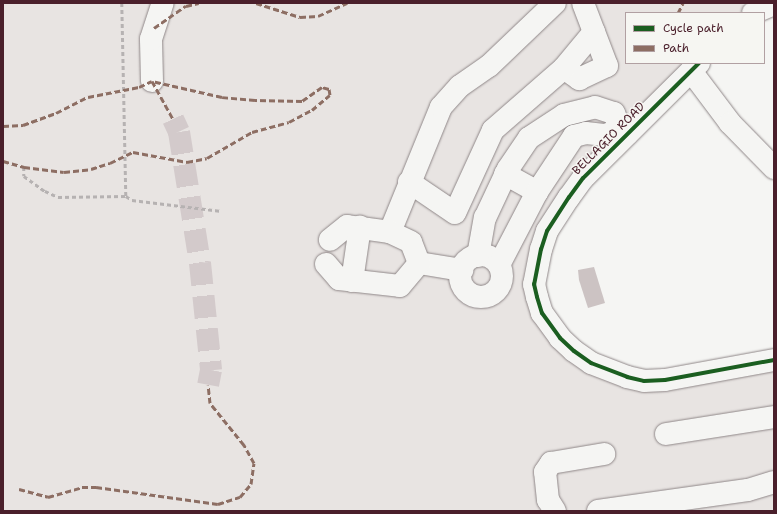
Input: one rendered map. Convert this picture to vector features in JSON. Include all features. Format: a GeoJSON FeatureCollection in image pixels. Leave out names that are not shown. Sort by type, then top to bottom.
{"type":"FeatureCollection","features":[{"type":"Feature","properties":{"kind":"street"},"geometry":{"type":"LineString","coordinates":[[152,81],[151,39],[163,3]]}},
{"type":"Feature","properties":{"kind":"street"},"geometry":{"type":"LineString","coordinates":[[390,232],[409,182],[441,107],[460,86],[489,66],[555,3]]}},
{"type":"Feature","properties":{"kind":"street"},"geometry":{"type":"LineString","coordinates":[[564,68],[579,79],[607,66],[583,3]]}},
{"type":"Feature","properties":{"kind":"street"},"geometry":{"type":"LineString","coordinates":[[754,12],[774,4]]}},
{"type":"Feature","properties":{"kind":"street"},"geometry":{"type":"LineString","coordinates":[[409,182],[455,213],[493,130],[564,68],[594,32]]}},
{"type":"Feature","properties":{"kind":"street"},"geometry":{"type":"LineString","coordinates":[[695,67],[730,123],[774,168]]}},
{"type":"Feature","properties":{"kind":"street","name":"BELLAGIO ROAD"},"geometry":{"type":"LineString","coordinates":[[695,67],[624,132],[583,178],[547,231],[536,266],[534,284],[542,313],[560,338],[591,363],[627,377],[644,381],[665,380],[774,360]]}},
{"type":"Feature","properties":{"kind":"street"},"geometry":{"type":"LineString","coordinates":[[419,263],[470,263],[488,257],[499,265],[502,277],[497,290],[485,297],[478,297],[466,290],[462,284],[470,263],[485,218],[506,174],[529,138],[564,115],[595,107],[614,113],[624,132],[606,135],[581,134],[574,136],[537,192],[499,265]]}},
{"type":"Feature","properties":{"kind":"street"},"geometry":{"type":"LineString","coordinates":[[571,113],[581,134]]}},
{"type":"Feature","properties":{"kind":"street"},"geometry":{"type":"LineString","coordinates":[[506,174],[537,192]]}},
{"type":"Feature","properties":{"kind":"street"},"geometry":{"type":"LineString","coordinates":[[330,240],[347,226],[390,232],[411,242],[419,263]]}},
{"type":"Feature","properties":{"kind":"street"},"geometry":{"type":"LineString","coordinates":[[352,281],[360,227]]}},
{"type":"Feature","properties":{"kind":"street"},"geometry":{"type":"LineString","coordinates":[[326,264],[339,279],[400,286],[419,263]]}},
{"type":"Feature","properties":{"kind":"street"},"geometry":{"type":"LineString","coordinates":[[666,434],[774,417]]}},
{"type":"Feature","properties":{"kind":"street"},"geometry":{"type":"LineString","coordinates":[[555,511],[548,500],[545,472],[551,463],[604,454]]}},
{"type":"Feature","properties":{"kind":"street"},"geometry":{"type":"LineString","coordinates":[[598,511],[676,506],[748,490],[774,482]]}},
{"type":"Feature","properties":{"kind":"path"},"geometry":{"type":"LineString","coordinates":[[122,3],[126,196]]}},
{"type":"Feature","properties":{"kind":"path"},"geometry":{"type":"LineString","coordinates":[[24,167],[24,176],[45,191],[58,197],[126,196],[132,200],[221,211]]}},
{"type":"Feature","properties":{"kind":"shaded area"},"geometry":{"type":"Polygon","coordinates":[[[3,3],[741,3],[751,12],[625,12],[625,64],[698,64],[601,161],[536,266],[560,338],[627,377],[774,360],[774,511],[3,511],[3,3]]]}},
{"type":"Feature","properties":{"kind":"shaded area"},"geometry":{"type":"Polygon","coordinates":[[[594,267],[605,303],[588,308],[579,280],[578,270],[594,267]]]}},
{"type":"Feature","properties":{"kind":"tunnel"},"geometry":{"type":"LineString","coordinates":[[173,119],[179,132],[200,263],[211,370],[208,385]]}},
{"type":"Feature","properties":{"kind":"marked path"},"geometry":{"type":"LineString","coordinates":[[154,28],[186,6],[199,3]]}},
{"type":"Feature","properties":{"kind":"marked path"},"geometry":{"type":"LineString","coordinates":[[256,3],[300,17],[318,16],[347,3]]}},
{"type":"Feature","properties":{"kind":"marked path"},"geometry":{"type":"LineString","coordinates":[[678,12],[683,3]]}},
{"type":"Feature","properties":{"kind":"marked path"},"geometry":{"type":"LineString","coordinates":[[3,126],[23,125],[56,113],[88,97],[139,87],[152,81],[173,119]]}},
{"type":"Feature","properties":{"kind":"marked path"},"geometry":{"type":"LineString","coordinates":[[3,161],[24,167],[64,172],[91,169],[110,163],[133,152],[187,162],[207,158],[252,132],[289,122],[312,110],[330,95],[329,89],[322,87],[302,101],[255,100],[222,97],[152,81]]}},
{"type":"Feature","properties":{"kind":"marked path"},"geometry":{"type":"LineString","coordinates":[[19,489],[48,497],[82,487],[96,487],[218,504],[240,497],[251,484],[254,463],[244,445],[210,403],[208,385]]}},
{"type":"Feature","properties":{"kind":"cycle path"},"geometry":{"type":"LineString","coordinates":[[698,64],[583,178],[569,197],[547,231],[541,249],[534,284],[537,297],[542,313],[560,338],[574,351],[591,363],[627,377],[644,381],[665,380],[774,360]]}}]}
